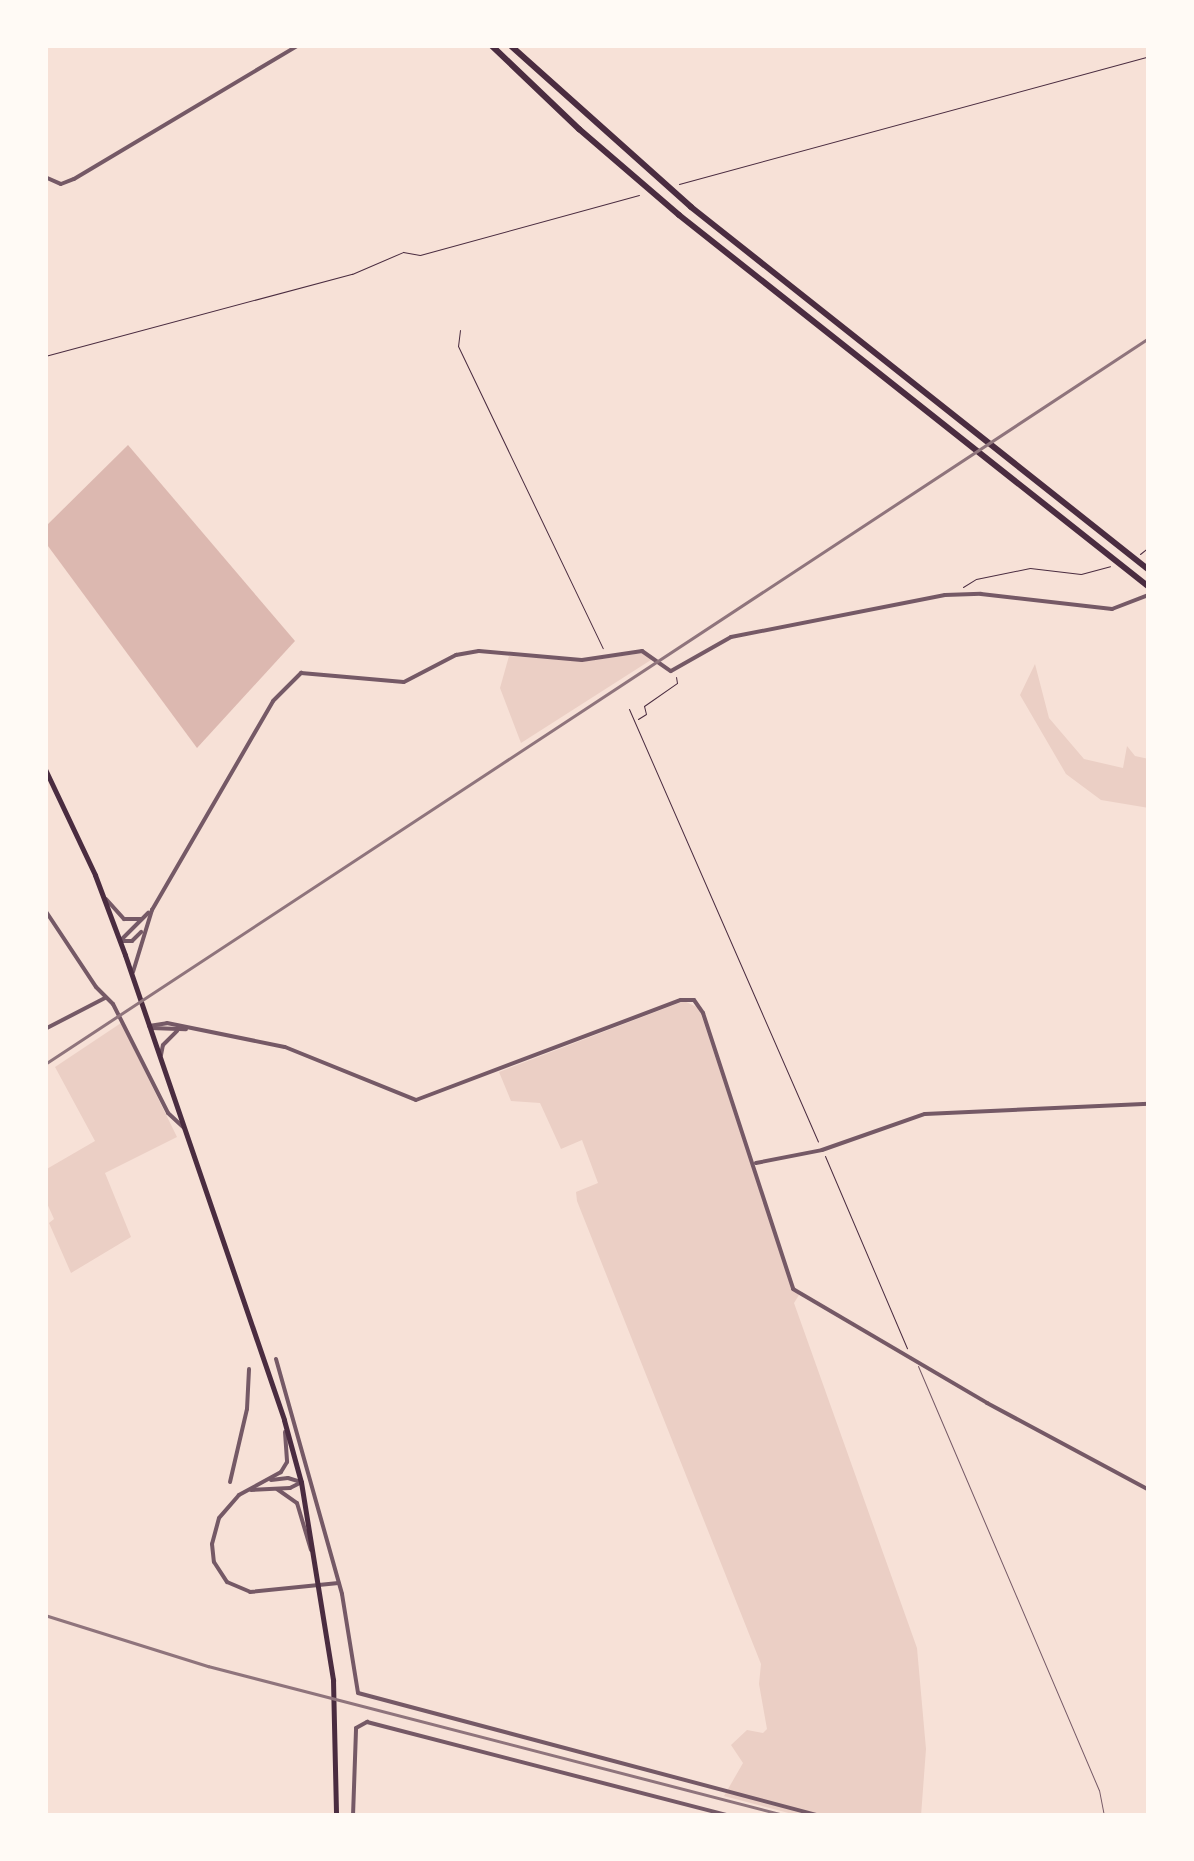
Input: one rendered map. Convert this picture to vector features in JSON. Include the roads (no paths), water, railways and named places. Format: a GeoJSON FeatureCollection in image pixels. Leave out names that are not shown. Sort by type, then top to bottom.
{"type":"FeatureCollection","features":[{"type":"Feature","properties":{"kind":"highway"},"geometry":{"type":"LineString","coordinates":[[491,45],[679,215],[1149,586]]}},
{"type":"Feature","properties":{"kind":"highway"},"geometry":{"type":"LineString","coordinates":[[510,45],[691,208],[1149,570]]}},
{"type":"Feature","properties":{"kind":"main road"},"geometry":{"type":"LineString","coordinates":[[45,769],[102,892],[120,941],[284,1420],[301,1482],[333,1680],[336,1816]]}},
{"type":"Feature","properties":{"kind":"street"},"geometry":{"type":"LineString","coordinates":[[45,177],[60,184],[74,179],[300,45]]}},
{"type":"Feature","properties":{"kind":"street"},"geometry":{"type":"LineString","coordinates":[[132,976],[143,928],[152,910],[273,701],[292,676],[311,671],[404,682],[456,655],[479,651],[541,658],[608,658],[645,651],[665,670],[675,669],[731,637],[960,593],[1112,609],[1149,596]]}},
{"type":"Feature","properties":{"kind":"street"},"geometry":{"type":"LineString","coordinates":[[102,892],[124,919],[141,919]]}},
{"type":"Feature","properties":{"kind":"street"},"geometry":{"type":"LineString","coordinates":[[45,910],[113,1004],[168,1113],[183,1126]]}},
{"type":"Feature","properties":{"kind":"street"},"geometry":{"type":"LineString","coordinates":[[120,941],[152,910]]}},
{"type":"Feature","properties":{"kind":"street"},"geometry":{"type":"LineString","coordinates":[[120,941],[132,941],[143,928]]}},
{"type":"Feature","properties":{"kind":"street"},"geometry":{"type":"LineString","coordinates":[[45,1030],[105,998]]}},
{"type":"Feature","properties":{"kind":"street"},"geometry":{"type":"LineString","coordinates":[[149,1026],[167,1023],[286,1046],[416,1100],[691,999],[703,1012],[793,1290],[987,1403],[1149,1490]]}},
{"type":"Feature","properties":{"kind":"street"},"geometry":{"type":"LineString","coordinates":[[149,1026],[158,1031],[190,1029]]}},
{"type":"Feature","properties":{"kind":"street"},"geometry":{"type":"LineString","coordinates":[[160,1060],[163,1045],[181,1030]]}},
{"type":"Feature","properties":{"kind":"street"},"geometry":{"type":"LineString","coordinates":[[754,1164],[822,1150],[925,1114],[1149,1104]]}},
{"type":"Feature","properties":{"kind":"street"},"geometry":{"type":"LineString","coordinates":[[276,1360],[339,1583],[357,1688],[364,1696],[821,1816]]}},
{"type":"Feature","properties":{"kind":"street"},"geometry":{"type":"LineString","coordinates":[[230,1482],[247,1408],[248,1369]]}},
{"type":"Feature","properties":{"kind":"street"},"geometry":{"type":"LineString","coordinates":[[266,1482],[286,1462],[284,1420]]}},
{"type":"Feature","properties":{"kind":"street"},"geometry":{"type":"LineString","coordinates":[[301,1482],[288,1478],[266,1482],[227,1506],[214,1535],[214,1562],[227,1582],[241,1590],[259,1593],[339,1583]]}},
{"type":"Feature","properties":{"kind":"street"},"geometry":{"type":"LineString","coordinates":[[247,1491],[301,1482]]}},
{"type":"Feature","properties":{"kind":"street"},"geometry":{"type":"LineString","coordinates":[[277,1489],[297,1503],[314,1554]]}},
{"type":"Feature","properties":{"kind":"street"},"geometry":{"type":"LineString","coordinates":[[353,1816],[356,1728],[362,1722],[732,1816]]}},
{"type":"Feature","properties":{"kind":"lane"},"geometry":{"type":"LineString","coordinates":[[915,1359],[1099,1790],[1104,1816]]}},
{"type":"Feature","properties":{"kind":"railway"},"geometry":{"type":"LineString","coordinates":[[45,1064],[1149,338]]}},
{"type":"Feature","properties":{"kind":"railway"},"geometry":{"type":"LineString","coordinates":[[45,1615],[208,1666],[788,1816]]}}]}
